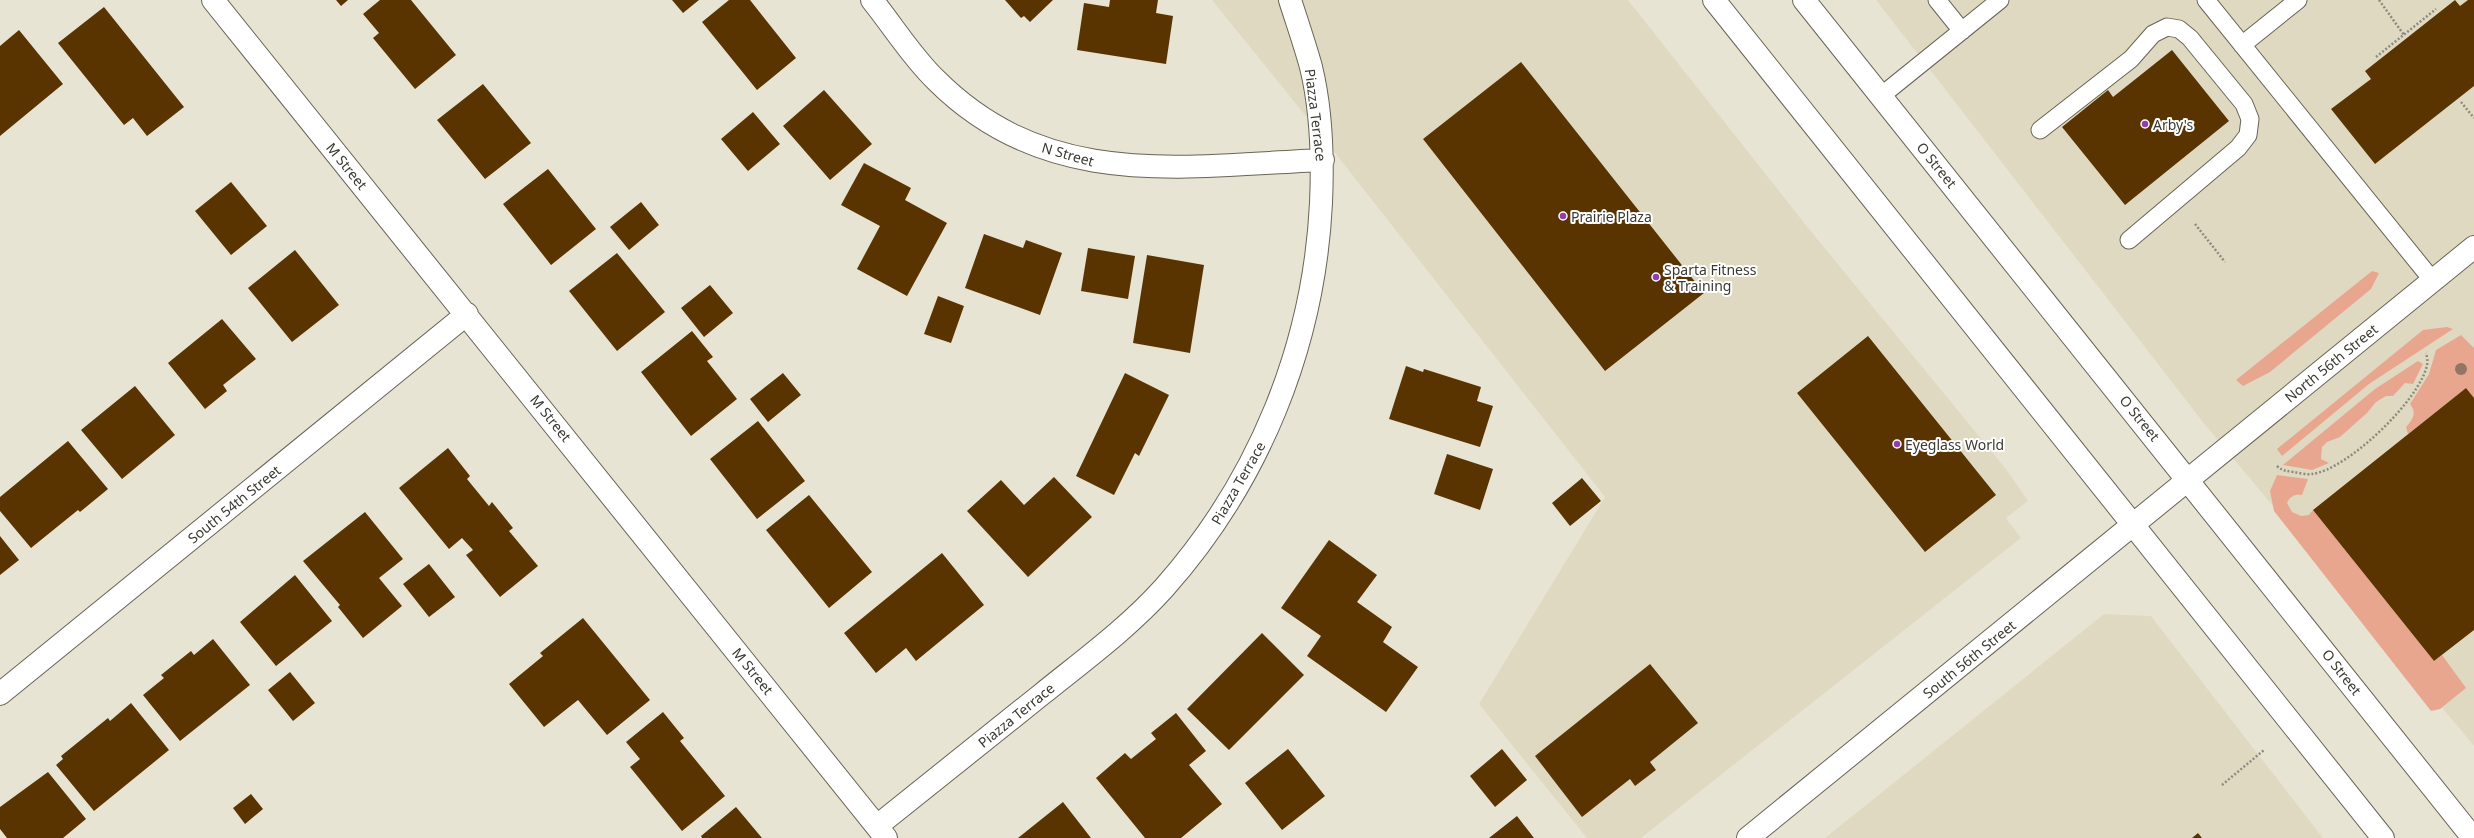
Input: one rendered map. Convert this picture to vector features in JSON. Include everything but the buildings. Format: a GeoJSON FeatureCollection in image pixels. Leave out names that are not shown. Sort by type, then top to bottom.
{"type":"FeatureCollection","features":[{"type":"Feature","properties":{"kind":"street","name":"M Street"},"geometry":{"type":"LineString","coordinates":[[213,0],[467,314],[881,832]]}},
{"type":"Feature","properties":{"kind":"street","name":"N Street"},"geometry":{"type":"LineString","coordinates":[[872,0],[936,80],[955,97],[980,116],[1015,136],[1058,153],[1102,164],[1151,167],[1323,160]]}},
{"type":"Feature","properties":{"kind":"street","name":"Piazza Terrace"},"geometry":{"type":"LineString","coordinates":[[881,832],[1108,641],[1163,589],[1210,530],[1250,466],[1267,432],[1295,358],[1315,273],[1323,160],[1318,108],[1311,69],[1290,0]]}},
{"type":"Feature","properties":{"kind":"street"},"geometry":{"type":"LineString","coordinates":[[1714,0],[2134,523],[2383,838]]}},
{"type":"Feature","properties":{"kind":"street","name":"O Street"},"geometry":{"type":"LineString","coordinates":[[1804,0],[2188,479],[2473,838]]}},
{"type":"Feature","properties":{"kind":"street","name":"North 56th Street"},"geometry":{"type":"LineString","coordinates":[[2188,479],[2474,247]]}},
{"type":"Feature","properties":{"kind":"street","name":"South 54th Street"},"geometry":{"type":"LineString","coordinates":[[0,694],[467,314]]}},
{"type":"Feature","properties":{"kind":"street","name":"South 56th Street"},"geometry":{"type":"LineString","coordinates":[[1748,838],[1979,652],[2188,479]]}},
{"type":"Feature","properties":{"kind":"lane"},"geometry":{"type":"LineString","coordinates":[[1937,0],[1962,31]]}},
{"type":"Feature","properties":{"kind":"lane"},"geometry":{"type":"LineString","coordinates":[[1881,96],[2000,0]]}},
{"type":"Feature","properties":{"kind":"lane"},"geometry":{"type":"LineString","coordinates":[[2206,0],[2433,280]]}},
{"type":"Feature","properties":{"kind":"lane"},"geometry":{"type":"LineString","coordinates":[[2242,45],[2298,0]]}},
{"type":"Feature","properties":{"kind":"lane"},"geometry":{"type":"LineString","coordinates":[[2040,130],[2131,59],[2153,34],[2167,27],[2179,29],[2190,38],[2244,104],[2250,119],[2248,135],[2238,148],[2129,240]]}},
{"type":"Feature","properties":{"kind":"path"},"geometry":{"type":"LineString","coordinates":[[2379,0],[2404,35]]}},
{"type":"Feature","properties":{"kind":"path"},"geometry":{"type":"LineString","coordinates":[[2376,56],[2436,9]]}},
{"type":"Feature","properties":{"kind":"path"},"geometry":{"type":"LineString","coordinates":[[2461,102],[2474,118]]}},
{"type":"Feature","properties":{"kind":"path"},"geometry":{"type":"LineString","coordinates":[[2192,221],[2225,262]]}},
{"type":"Feature","properties":{"kind":"path"},"geometry":{"type":"LineString","coordinates":[[2277,466],[2282,471],[2312,474],[2339,462],[2359,448],[2386,426],[2412,395],[2427,364],[2426,353]]}},
{"type":"Feature","properties":{"kind":"path"},"geometry":{"type":"LineString","coordinates":[[2222,785],[2264,750]]}},
{"type":"Feature","properties":{"kind":"shaded area"},"geometry":{"type":"Polygon","coordinates":[[[1212,0],[1628,0],[1809,229],[2006,469],[2028,501],[2006,518],[2021,538],[1641,838],[1587,838],[1479,704],[1605,497],[1321,135],[1212,0]]]}},
{"type":"Feature","properties":{"kind":"shaded area"},"geometry":{"type":"Polygon","coordinates":[[[1876,0],[2474,0],[2474,746],[2206,426],[1876,0]]]}},
{"type":"Feature","properties":{"kind":"shaded area"},"geometry":{"type":"Polygon","coordinates":[[[2372,271],[2379,273],[2371,289],[2270,372],[2243,386],[2236,380],[2372,271]]]}},
{"type":"Feature","properties":{"kind":"shaded area"},"geometry":{"type":"Polygon","coordinates":[[[2447,327],[2453,329],[2369,384],[2282,456],[2277,449],[2423,330],[2447,327]]]}},
{"type":"Feature","properties":{"kind":"shaded area"},"geometry":{"type":"Polygon","coordinates":[[[2461,335],[2474,348],[2474,398],[2466,388],[2408,434],[2406,427],[2412,419],[2414,413],[2410,404],[2429,374],[2436,350],[2461,335]]]}},
{"type":"Feature","properties":{"kind":"shaded area"},"geometry":{"type":"Polygon","coordinates":[[[2418,361],[2423,364],[2413,384],[2405,383],[2393,396],[2386,396],[2376,402],[2367,413],[2340,437],[2327,442],[2322,447],[2321,459],[2329,463],[2312,470],[2283,465],[2375,389],[2418,361]]]}},
{"type":"Feature","properties":{"kind":"shaded area"},"geometry":{"type":"Polygon","coordinates":[[[2277,475],[2308,479],[2302,495],[2293,496],[2287,503],[2292,512],[2301,516],[2309,515],[2313,510],[2434,661],[2442,655],[2466,688],[2440,709],[2431,711],[2274,511],[2270,491],[2277,475]]]}},
{"type":"Feature","properties":{"kind":"shaded area"},"geometry":{"type":"Polygon","coordinates":[[[2104,614],[2151,616],[2323,838],[1825,838],[2104,614]]]}},
{"type":"Feature","properties":{"kind":"place","name":"Arby's"},"geometry":{"type":"Point","coordinates":[2145,124]}},
{"type":"Feature","properties":{"kind":"place","name":"Prairie Plaza"},"geometry":{"type":"Point","coordinates":[1563,216]}},
{"type":"Feature","properties":{"kind":"place","name":"Sparta Fitness & Training"},"geometry":{"type":"Point","coordinates":[1656,277]}},
{"type":"Feature","properties":{"kind":"place","name":"Eyeglass World"},"geometry":{"type":"Point","coordinates":[1897,444]}}]}
